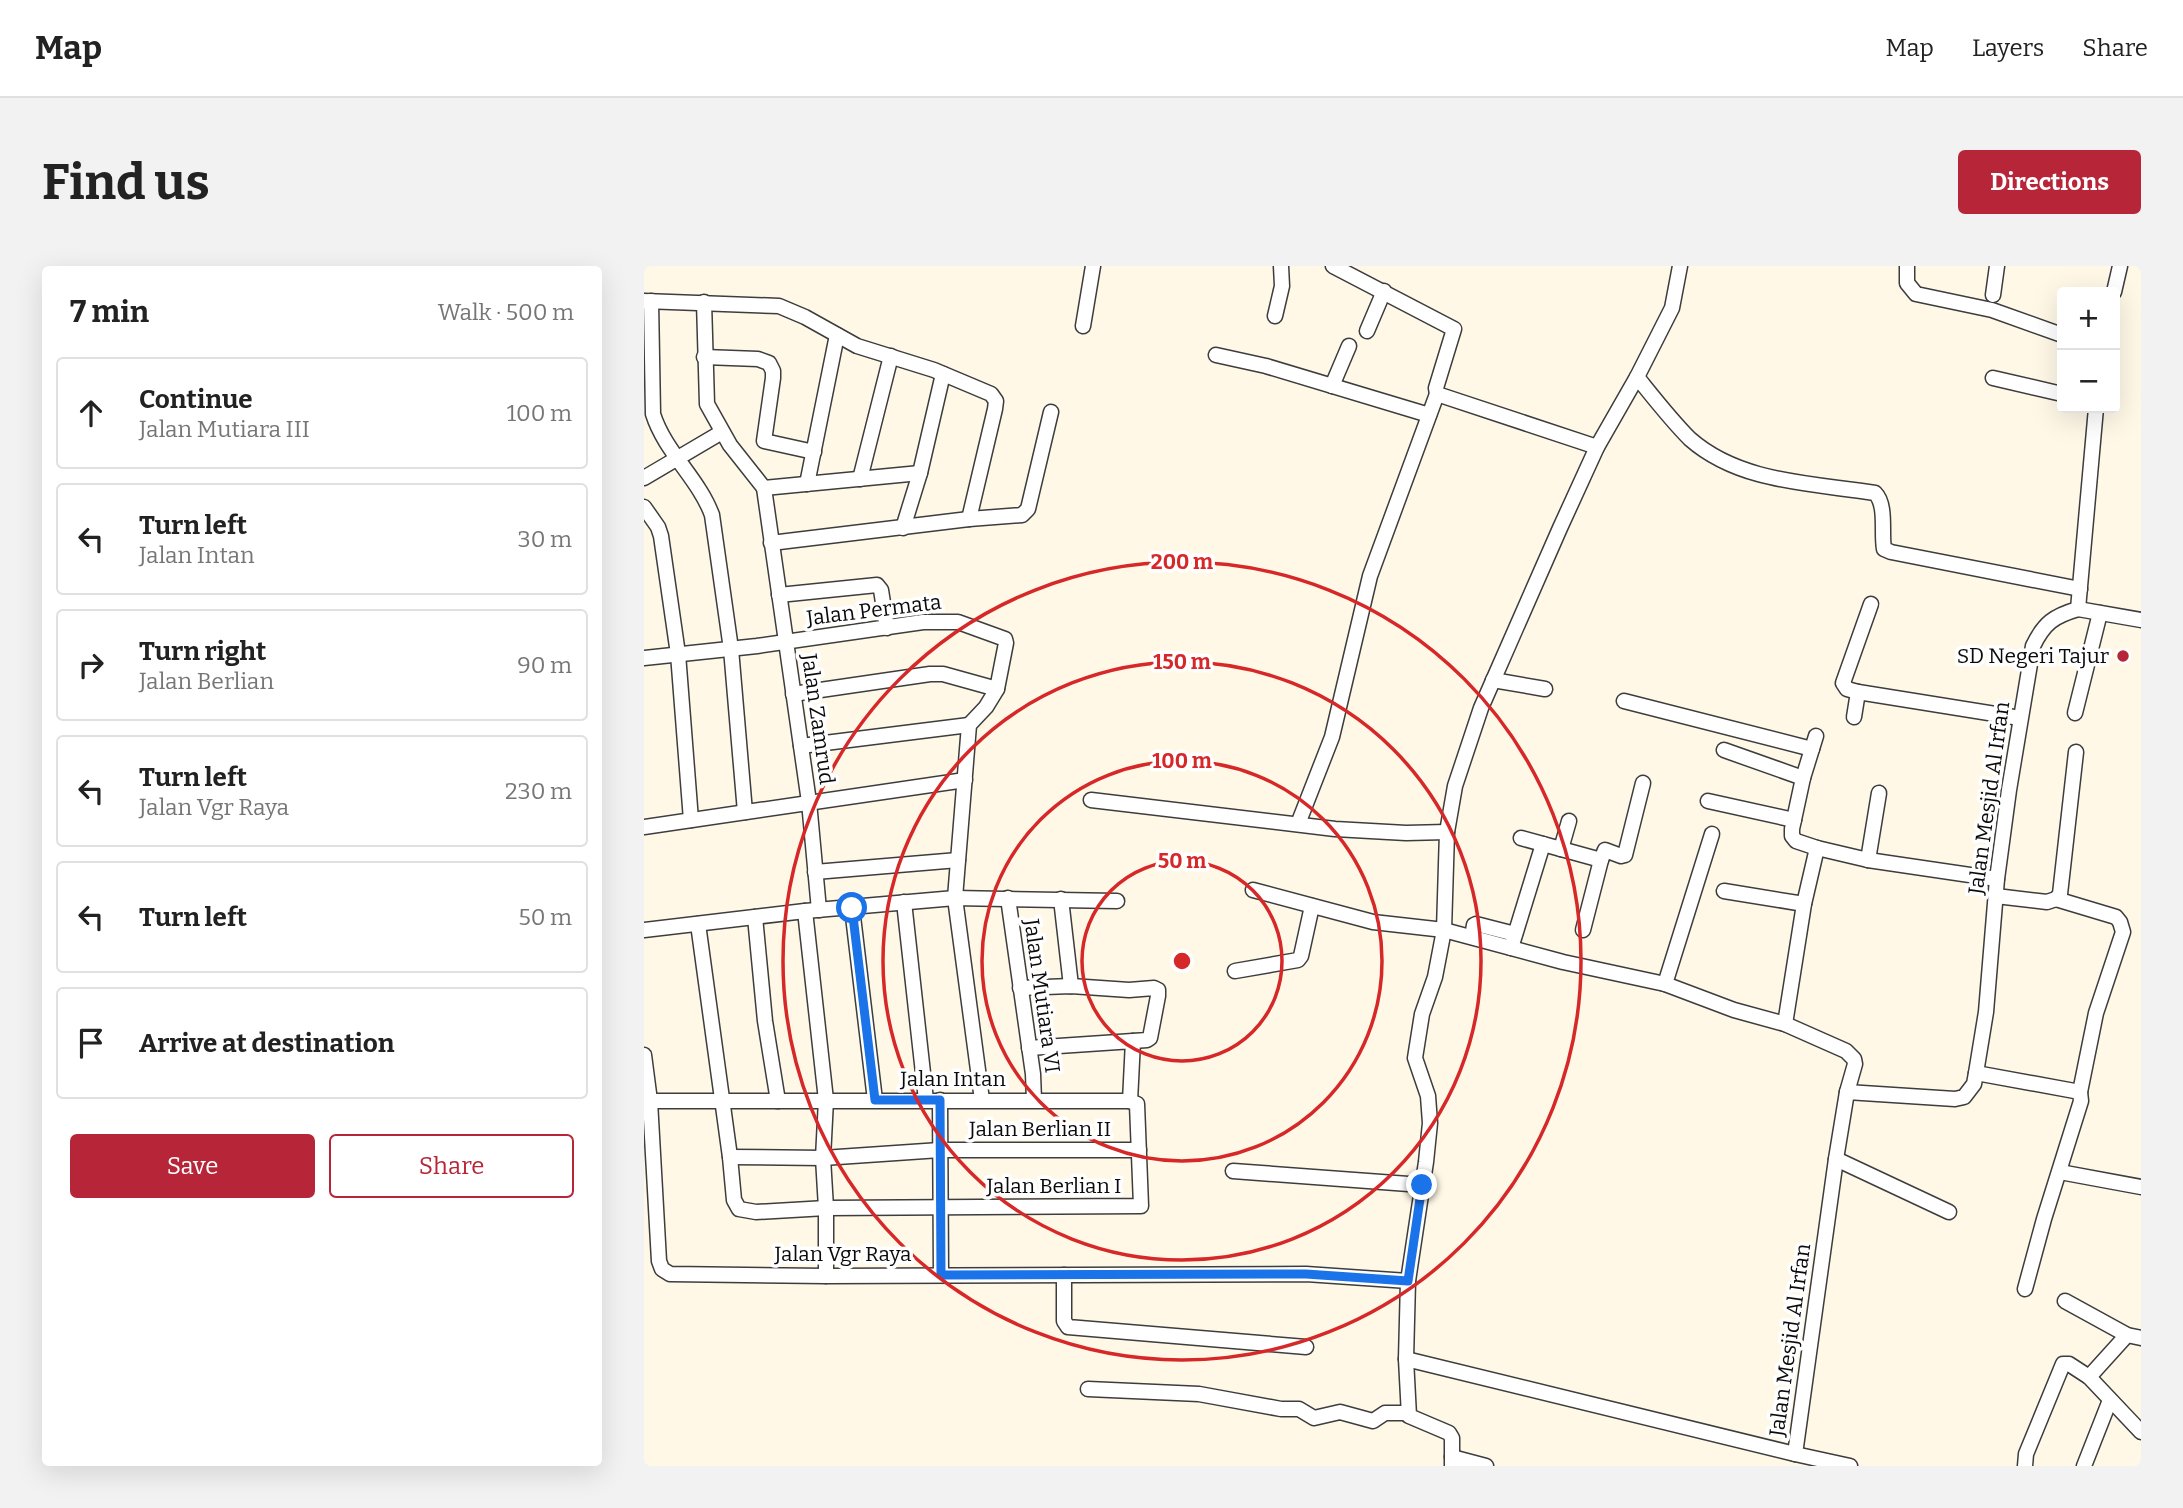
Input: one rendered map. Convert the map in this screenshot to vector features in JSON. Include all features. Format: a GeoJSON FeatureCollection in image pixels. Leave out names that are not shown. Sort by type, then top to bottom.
{"type":"FeatureCollection","features":[{"type":"Feature","properties":{"kind":"street"},"geometry":{"type":"LineString","coordinates":[[1083,326],[1093,266]]}},
{"type":"Feature","properties":{"kind":"street"},"geometry":{"type":"LineString","coordinates":[[1275,316],[1282,286],[1281,266]]}},
{"type":"Feature","properties":{"kind":"street"},"geometry":{"type":"LineString","coordinates":[[1298,824],[1332,737],[1370,576],[1437,394],[1436,388],[1454,329],[1333,266]]}},
{"type":"Feature","properties":{"kind":"street"},"geometry":{"type":"LineString","coordinates":[[1486,1466],[1452,1462],[1452,1438],[1449,1433],[1411,1419],[1408,1413],[1408,1281],[1429,1143],[1430,1109],[1415,1058],[1416,1043],[1422,1014],[1435,977],[1444,930],[1447,832],[1461,765],[1493,680],[1597,447],[1672,309],[1680,266]]}},
{"type":"Feature","properties":{"kind":"street"},"geometry":{"type":"LineString","coordinates":[[1907,266],[1907,283],[1916,294],[1992,310],[2057,332]]}},
{"type":"Feature","properties":{"kind":"street"},"geometry":{"type":"LineString","coordinates":[[1993,295],[1997,266]]}},
{"type":"Feature","properties":{"kind":"street"},"geometry":{"type":"LineString","coordinates":[[2115,287],[2120,266]]}},
{"type":"Feature","properties":{"kind":"street"},"geometry":{"type":"LineString","coordinates":[[1367,331],[1384,292]]}},
{"type":"Feature","properties":{"kind":"street"},"geometry":{"type":"LineString","coordinates":[[746,812],[731,649],[712,515],[708,503],[677,459],[653,414],[648,301],[779,306],[857,346],[987,391],[996,401],[969,519]]}},
{"type":"Feature","properties":{"kind":"street","name":"Jalan Zamrud"},"geometry":{"type":"LineString","coordinates":[[704,302],[706,400],[722,432],[764,488],[809,802],[815,872],[812,911],[826,1100],[823,1158],[827,1208],[827,1276]]}},
{"type":"Feature","properties":{"kind":"street"},"geometry":{"type":"LineString","coordinates":[[807,484],[837,335]]}},
{"type":"Feature","properties":{"kind":"street"},"geometry":{"type":"LineString","coordinates":[[1332,386],[1349,346]]}},
{"type":"Feature","properties":{"kind":"street"},"geometry":{"type":"LineString","coordinates":[[1216,355],[1266,366],[1429,415]]}},
{"type":"Feature","properties":{"kind":"street"},"geometry":{"type":"LineString","coordinates":[[860,479],[891,356]]}},
{"type":"Feature","properties":{"kind":"street"},"geometry":{"type":"LineString","coordinates":[[704,358],[758,359],[769,363],[773,371],[764,441],[814,452]]}},
{"type":"Feature","properties":{"kind":"street"},"geometry":{"type":"LineString","coordinates":[[903,528],[920,473],[943,374]]}},
{"type":"Feature","properties":{"kind":"street"},"geometry":{"type":"LineString","coordinates":[[1637,377],[1689,437],[1730,464],[1767,477],[1875,493],[1881,505],[1884,549],[2080,589]]}},
{"type":"Feature","properties":{"kind":"street"},"geometry":{"type":"LineString","coordinates":[[1993,377],[2057,393]]}},
{"type":"Feature","properties":{"kind":"street"},"geometry":{"type":"LineString","coordinates":[[1437,394],[1597,447]]}},
{"type":"Feature","properties":{"kind":"street"},"geometry":{"type":"LineString","coordinates":[[771,542],[1022,515],[1025,513],[1051,412]]}},
{"type":"Feature","properties":{"kind":"street"},"geometry":{"type":"LineString","coordinates":[[2096,413],[2078,609],[2141,620]]}},
{"type":"Feature","properties":{"kind":"street"},"geometry":{"type":"LineString","coordinates":[[644,478],[722,432]]}},
{"type":"Feature","properties":{"kind":"street"},"geometry":{"type":"LineString","coordinates":[[764,488],[920,473]]}},
{"type":"Feature","properties":{"kind":"street"},"geometry":{"type":"LineString","coordinates":[[644,507],[661,536],[678,654],[691,820]]}},
{"type":"Feature","properties":{"kind":"street"},"geometry":{"type":"LineString","coordinates":[[779,595],[877,585],[881,590],[887,628]]}},
{"type":"Feature","properties":{"kind":"street"},"geometry":{"type":"LineString","coordinates":[[1871,604],[1843,683],[1847,689],[2020,718]]}},
{"type":"Feature","properties":{"kind":"street","name":"Jalan Mesjid Al Irfan"},"geometry":{"type":"LineString","coordinates":[[1847,1092],[1955,1100],[1970,1091],[1976,1073],[1986,1012],[1997,879],[2033,646],[2051,620],[2078,609]]}},
{"type":"Feature","properties":{"kind":"street"},"geometry":{"type":"LineString","coordinates":[[2074,713],[2100,613]]}},
{"type":"Feature","properties":{"kind":"street","name":"Jalan Permata"},"geometry":{"type":"LineString","coordinates":[[644,658],[786,642],[923,622],[958,622],[1002,636],[1006,643],[997,689],[969,726]]}},
{"type":"Feature","properties":{"kind":"street"},"geometry":{"type":"LineString","coordinates":[[793,694],[930,674],[943,674],[997,689]]}},
{"type":"Feature","properties":{"kind":"street"},"geometry":{"type":"LineString","coordinates":[[1493,680],[1545,689]]}},
{"type":"Feature","properties":{"kind":"street"},"geometry":{"type":"LineString","coordinates":[[1854,717],[1858,692]]}},
{"type":"Feature","properties":{"kind":"street"},"geometry":{"type":"LineString","coordinates":[[1624,701],[1814,743],[1794,820],[1792,836],[1796,841],[1868,860],[1997,879]]}},
{"type":"Feature","properties":{"kind":"street"},"geometry":{"type":"LineString","coordinates":[[801,746],[969,726],[955,898],[982,1100]]}},
{"type":"Feature","properties":{"kind":"street"},"geometry":{"type":"LineString","coordinates":[[1724,750],[1803,778]]}},
{"type":"Feature","properties":{"kind":"street"},"geometry":{"type":"LineString","coordinates":[[2056,899],[2061,888],[2076,751]]}},
{"type":"Feature","properties":{"kind":"street"},"geometry":{"type":"LineString","coordinates":[[644,827],[965,780]]}},
{"type":"Feature","properties":{"kind":"street"},"geometry":{"type":"LineString","coordinates":[[1583,930],[1605,850],[1620,856],[1625,855],[1643,783]]}},
{"type":"Feature","properties":{"kind":"street"},"geometry":{"type":"LineString","coordinates":[[1868,860],[1879,793]]}},
{"type":"Feature","properties":{"kind":"street"},"geometry":{"type":"LineString","coordinates":[[1091,800],[1298,824],[1406,833],[1447,832]]}},
{"type":"Feature","properties":{"kind":"street"},"geometry":{"type":"LineString","coordinates":[[1708,801],[1794,820]]}},
{"type":"Feature","properties":{"kind":"street"},"geometry":{"type":"LineString","coordinates":[[1561,849],[1569,821]]}},
{"type":"Feature","properties":{"kind":"street"},"geometry":{"type":"LineString","coordinates":[[1665,984],[1712,834]]}},
{"type":"Feature","properties":{"kind":"street"},"geometry":{"type":"LineString","coordinates":[[1521,838],[1601,860]]}},
{"type":"Feature","properties":{"kind":"street"},"geometry":{"type":"LineString","coordinates":[[1513,941],[1543,844]]}},
{"type":"Feature","properties":{"kind":"street"},"geometry":{"type":"LineString","coordinates":[[1784,1024],[1804,904],[1817,848]]}},
{"type":"Feature","properties":{"kind":"street"},"geometry":{"type":"LineString","coordinates":[[815,872],[958,860]]}},
{"type":"Feature","properties":{"kind":"street","name":"Jalan Mesjid Al Irfan"},"geometry":{"type":"LineString","coordinates":[[1253,891],[1373,922],[1513,941],[1563,962],[1665,984],[1734,1010],[1784,1024],[1852,1055],[1855,1064],[1847,1092],[1836,1159],[1795,1454],[1850,1466]]}},
{"type":"Feature","properties":{"kind":"street"},"geometry":{"type":"LineString","coordinates":[[1724,891],[1804,904]]}},
{"type":"Feature","properties":{"kind":"street"},"geometry":{"type":"LineString","coordinates":[[1996,896],[2047,902],[2056,899],[2116,917],[2123,932],[2096,1013],[2080,1092],[2081,1101],[2025,1289]]}},
{"type":"Feature","properties":{"kind":"street"},"geometry":{"type":"LineString","coordinates":[[644,930],[955,898],[1117,901]]}},
{"type":"Feature","properties":{"kind":"street","name":"Jalan Mutiara VI"},"geometry":{"type":"LineString","coordinates":[[1008,898],[1034,1100]]}},
{"type":"Feature","properties":{"kind":"street"},"geometry":{"type":"LineString","coordinates":[[1062,899],[1071,986]]}},
{"type":"Feature","properties":{"kind":"street"},"geometry":{"type":"LineString","coordinates":[[904,902],[940,1150],[941,1275]]}},
{"type":"Feature","properties":{"kind":"street"},"geometry":{"type":"LineString","coordinates":[[1235,971],[1298,960],[1312,906]]}},
{"type":"Feature","properties":{"kind":"street"},"geometry":{"type":"LineString","coordinates":[[852,908],[875,1100]]}},
{"type":"Feature","properties":{"kind":"street"},"geometry":{"type":"LineString","coordinates":[[754,917],[765,1021],[778,1101]]}},
{"type":"Feature","properties":{"kind":"street"},"geometry":{"type":"LineString","coordinates":[[698,924],[734,1200],[739,1209],[756,1212],[940,1207]]}},
{"type":"Feature","properties":{"kind":"street"},"geometry":{"type":"LineString","coordinates":[[1020,988],[1071,986],[1157,990],[1150,1038],[1147,1040],[1029,1048]]}},
{"type":"Feature","properties":{"kind":"street"},"geometry":{"type":"LineString","coordinates":[[1130,1101],[1133,1041]]}},
{"type":"Feature","properties":{"kind":"street","name":"Jalan Vgr Raya"},"geometry":{"type":"LineString","coordinates":[[644,1055],[650,1101],[659,1261],[663,1269],[670,1274],[1306,1274],[1408,1281]]}},
{"type":"Feature","properties":{"kind":"street"},"geometry":{"type":"LineString","coordinates":[[1976,1073],[2080,1092]]}},
{"type":"Feature","properties":{"kind":"street","name":"Jalan Intan"},"geometry":{"type":"LineString","coordinates":[[650,1101],[1130,1101]]}},
{"type":"Feature","properties":{"kind":"street","name":"Jalan Berlian I"},"geometry":{"type":"LineString","coordinates":[[940,1207],[1141,1206],[1137,1104],[1130,1101]]}},
{"type":"Feature","properties":{"kind":"street","name":"Jalan Berlian II"},"geometry":{"type":"LineString","coordinates":[[730,1157],[823,1158],[940,1150],[1139,1150]]}},
{"type":"Feature","properties":{"kind":"street"},"geometry":{"type":"LineString","coordinates":[[1836,1159],[1949,1212]]}},
{"type":"Feature","properties":{"kind":"street"},"geometry":{"type":"LineString","coordinates":[[1233,1171],[1422,1185]]}},
{"type":"Feature","properties":{"kind":"street"},"geometry":{"type":"LineString","coordinates":[[2060,1172],[2141,1187]]}},
{"type":"Feature","properties":{"kind":"street"},"geometry":{"type":"LineString","coordinates":[[1064,1275],[1064,1321],[1068,1327],[1306,1347]]}},
{"type":"Feature","properties":{"kind":"street"},"geometry":{"type":"LineString","coordinates":[[2065,1301],[2134,1336],[2089,1377]]}},
{"type":"Feature","properties":{"kind":"street"},"geometry":{"type":"LineString","coordinates":[[1406,1359],[1795,1454]]}},
{"type":"Feature","properties":{"kind":"street"},"geometry":{"type":"LineString","coordinates":[[2025,1466],[2025,1454],[2063,1364],[2069,1364],[2089,1377],[2141,1432]]}},
{"type":"Feature","properties":{"kind":"street"},"geometry":{"type":"LineString","coordinates":[[1088,1389],[1199,1394],[1281,1409],[1299,1409],[1314,1418],[1340,1412],[1373,1421],[1385,1413],[1408,1413]]}},
{"type":"Feature","properties":{"kind":"street"},"geometry":{"type":"LineString","coordinates":[[2084,1466],[2110,1400]]}},
{"type":"Feature","properties":{"kind":"place","name":"SD Negeri Tajur"},"geometry":{"type":"Point","coordinates":[2123,656]}},
{"type":"Feature","properties":{"kind":"route"},"geometry":{"type":"LineString","coordinates":[[852,908],[875,1100],[940,1100],[941,1275],[1306,1274],[1408,1281],[1422,1185]]}}]}
